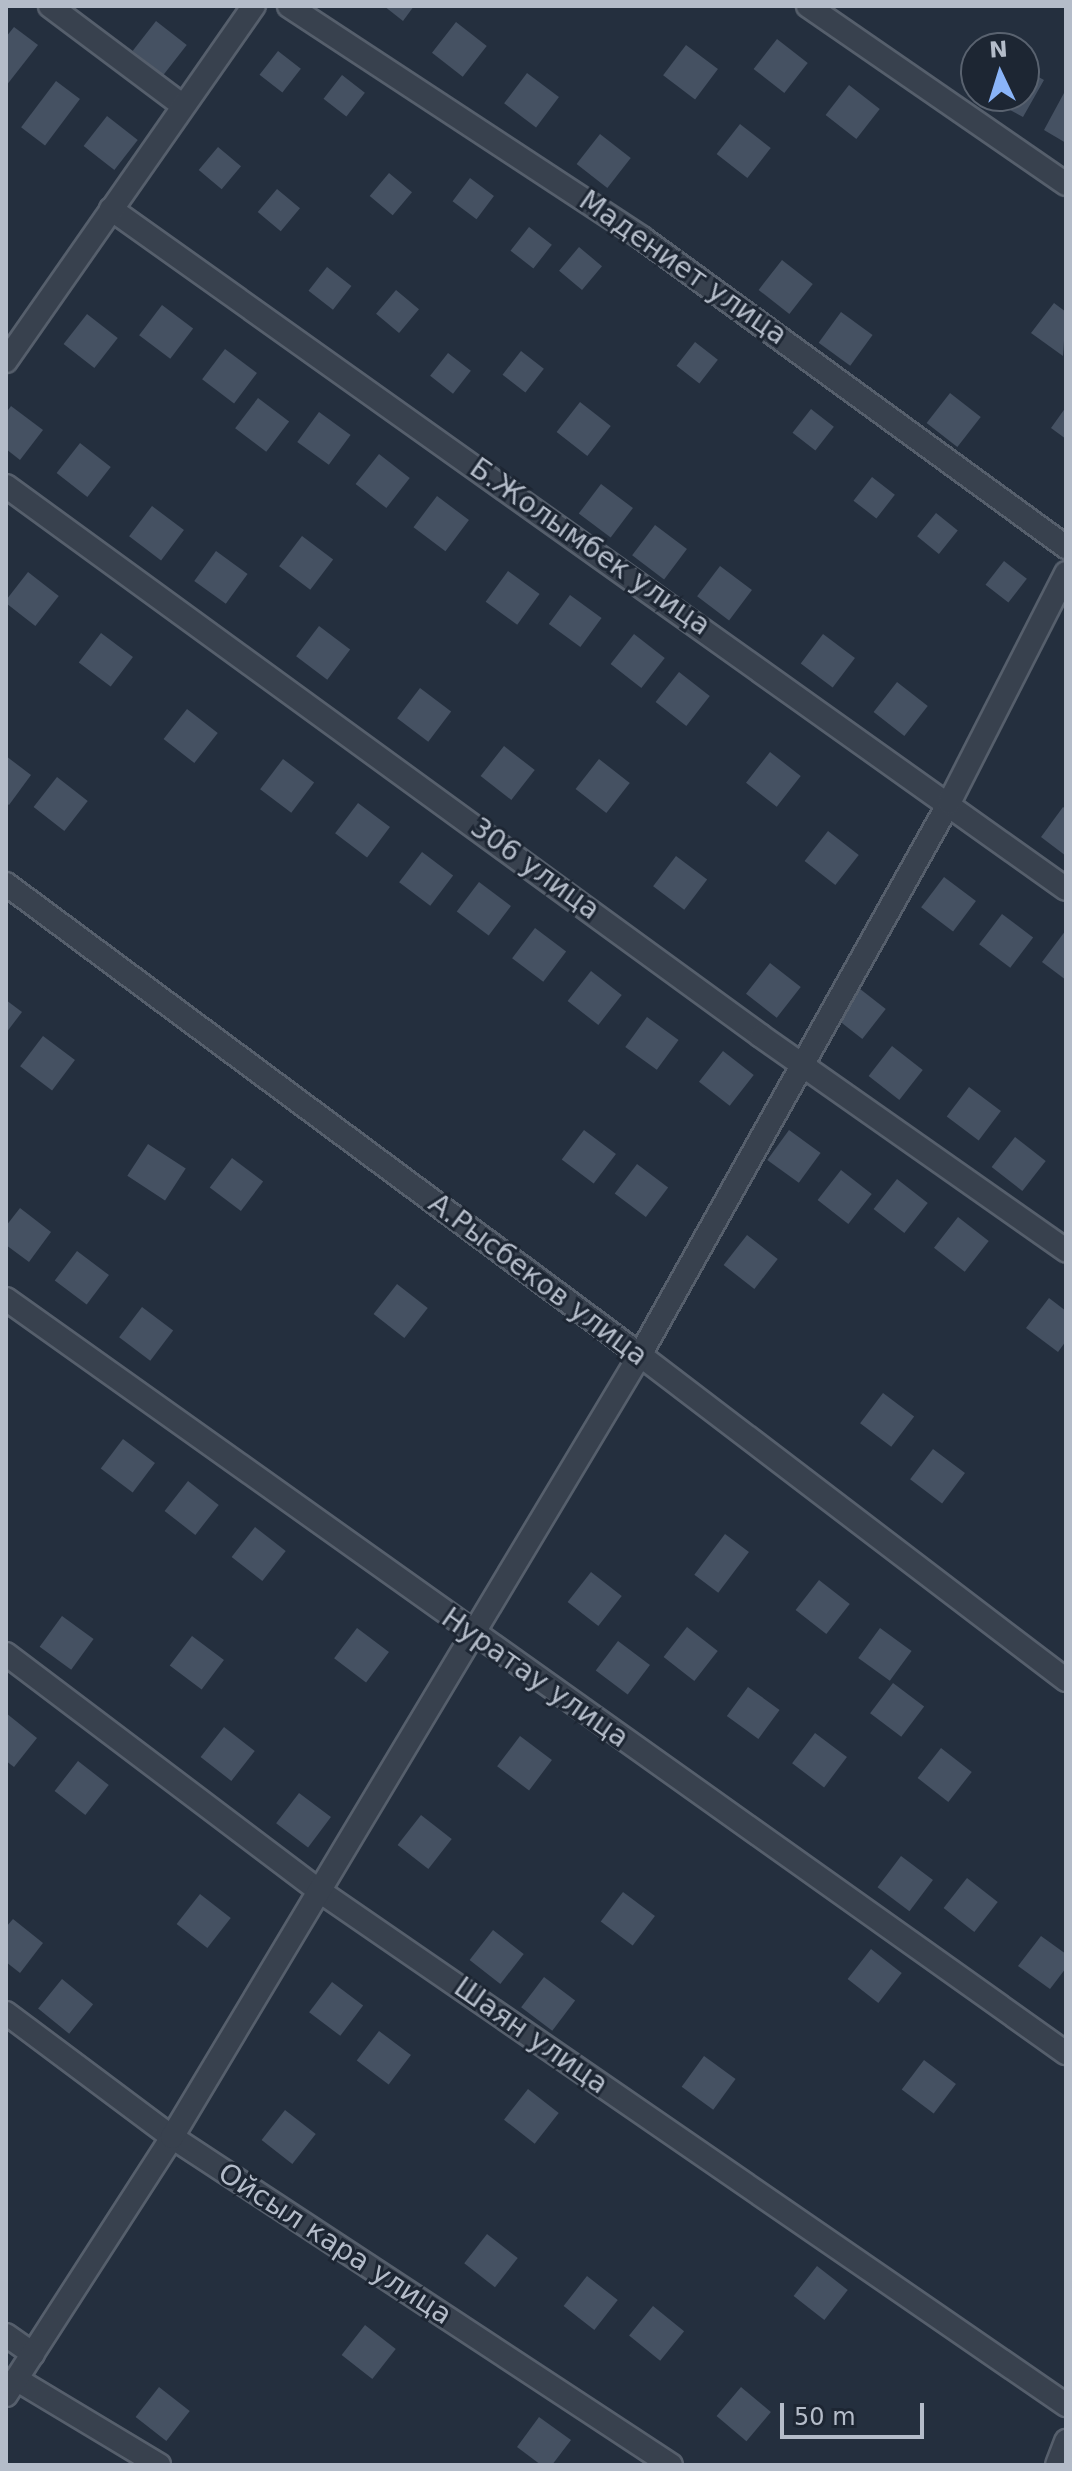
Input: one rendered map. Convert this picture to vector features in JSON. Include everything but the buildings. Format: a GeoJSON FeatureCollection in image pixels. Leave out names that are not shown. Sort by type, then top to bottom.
{"type":"FeatureCollection","features":[{"type":"Feature","properties":{"kind":"street"},"geometry":{"type":"LineString","coordinates":[[50,6],[183,106]]}},
{"type":"Feature","properties":{"kind":"street"},"geometry":{"type":"LineString","coordinates":[[6,361],[254,6]]}},
{"type":"Feature","properties":{"kind":"street","name":"Мадениет улица"},"geometry":{"type":"LineString","coordinates":[[289,6],[642,238],[1066,547]]}},
{"type":"Feature","properties":{"kind":"street"},"geometry":{"type":"LineString","coordinates":[[808,6],[1066,184]]}},
{"type":"Feature","properties":{"kind":"street","name":"Б.Жолымбек улица"},"geometry":{"type":"LineString","coordinates":[[111,209],[1066,889]]}},
{"type":"Feature","properties":{"kind":"street","name":"306 улица"},"geometry":{"type":"LineString","coordinates":[[6,486],[801,1064],[1066,1250]]}},
{"type":"Feature","properties":{"kind":"street"},"geometry":{"type":"LineString","coordinates":[[159,2465],[11,2387],[172,2137],[640,1355],[949,803],[1066,573]]}},
{"type":"Feature","properties":{"kind":"street","name":"А.Рысбеков улица"},"geometry":{"type":"LineString","coordinates":[[6,884],[640,1355],[1066,1680]]}},
{"type":"Feature","properties":{"kind":"street","name":"Нуратау улица"},"geometry":{"type":"LineString","coordinates":[[6,1299],[1066,2053]]}},
{"type":"Feature","properties":{"kind":"street","name":"Шаян улица"},"geometry":{"type":"LineString","coordinates":[[6,1654],[321,1892],[1066,2405]]}},
{"type":"Feature","properties":{"kind":"street","name":"Ойсыл кара улица"},"geometry":{"type":"LineString","coordinates":[[6,2013],[172,2137],[671,2465]]}},
{"type":"Feature","properties":{"kind":"street"},"geometry":{"type":"LineString","coordinates":[[6,2335],[33,2354]]}},
{"type":"Feature","properties":{"kind":"street"},"geometry":{"type":"LineString","coordinates":[[1057,2465],[1066,2441]]}}]}
